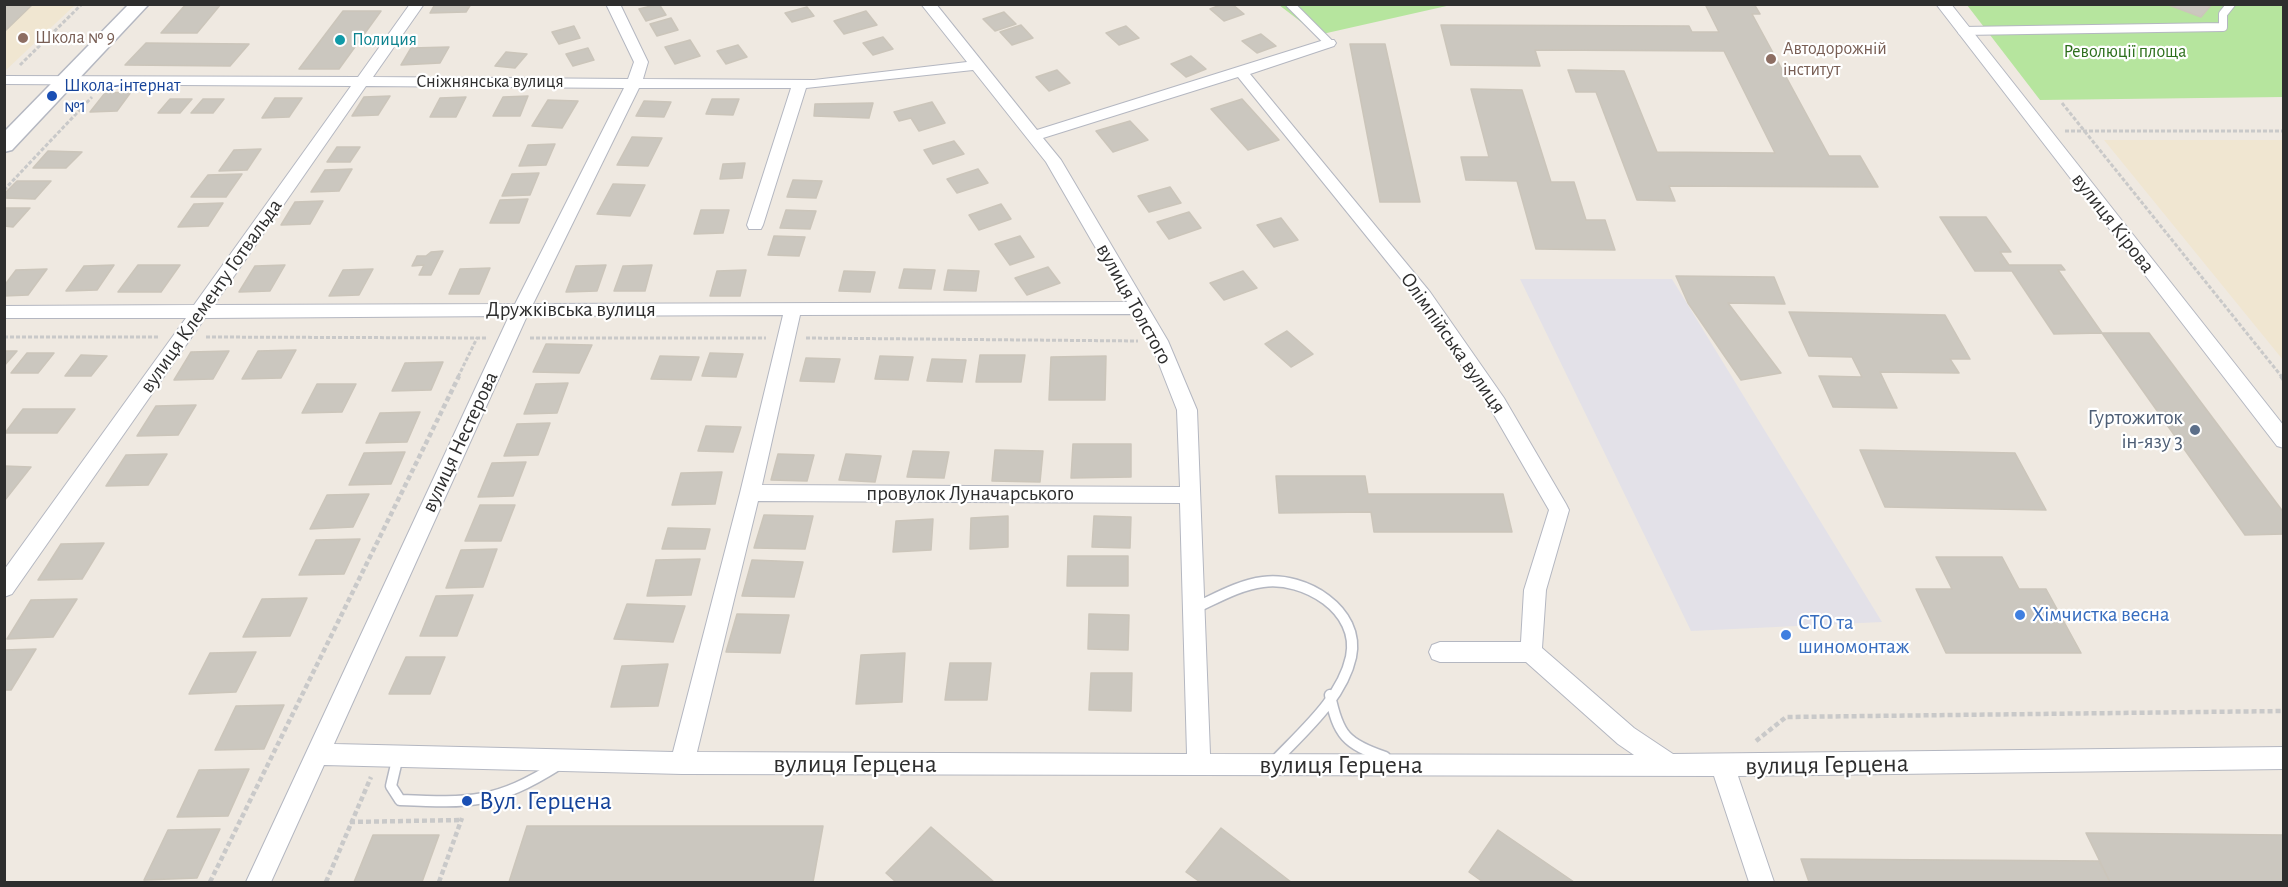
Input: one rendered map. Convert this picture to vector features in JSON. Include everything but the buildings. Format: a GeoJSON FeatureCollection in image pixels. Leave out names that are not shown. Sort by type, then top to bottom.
{"type":"FeatureCollection","features":[{"type":"Feature","properties":{"kind":"street"},"geometry":{"type":"LineString","coordinates":[[4,145],[140,4]]}},
{"type":"Feature","properties":{"kind":"street","name":"вулиця Клементу Готвальда"},"geometry":{"type":"LineString","coordinates":[[4,588],[417,4]]}},
{"type":"Feature","properties":{"kind":"street","name":"вулиця Нестерова"},"geometry":{"type":"LineString","coordinates":[[258,882],[521,310],[634,82],[640,62],[613,4]]}},
{"type":"Feature","properties":{"kind":"street","name":"вулиця Толстого"},"geometry":{"type":"LineString","coordinates":[[927,4],[1053,160],[1159,341],[1187,410],[1199,765]]}},
{"type":"Feature","properties":{"kind":"street","name":"вулиця Кірова"},"geometry":{"type":"LineString","coordinates":[[1943,4],[2283,441]]}},
{"type":"Feature","properties":{"kind":"street"},"geometry":{"type":"LineString","coordinates":[[1033,136],[1149,98],[1242,74],[1329,43]]}},
{"type":"Feature","properties":{"kind":"street","name":"Сніжнянська вулиця"},"geometry":{"type":"LineString","coordinates":[[5,80],[800,83],[931,71],[975,64]]}},
{"type":"Feature","properties":{"kind":"street","name":"Олімпійська вулиця"},"geometry":{"type":"LineString","coordinates":[[1242,74],[1424,296],[1497,403],[1559,510],[1535,590],[1531,651]]}},
{"type":"Feature","properties":{"kind":"street"},"geometry":{"type":"LineString","coordinates":[[755,225],[800,83]]}},
{"type":"Feature","properties":{"kind":"street","name":"Дружківська вулиця"},"geometry":{"type":"LineString","coordinates":[[4,312],[1138,308]]}},
{"type":"Feature","properties":{"kind":"street"},"geometry":{"type":"LineString","coordinates":[[682,763],[750,493],[793,309]]}},
{"type":"Feature","properties":{"kind":"street","name":"провулок Луначарського"},"geometry":{"type":"LineString","coordinates":[[750,493],[1190,495]]}},
{"type":"Feature","properties":{"kind":"street"},"geometry":{"type":"LineString","coordinates":[[1440,651],[1531,651],[1626,736],[1670,766]]}},
{"type":"Feature","properties":{"kind":"street","name":"вулиця Герцена"},"geometry":{"type":"LineString","coordinates":[[317,754],[682,763],[1670,766],[2283,758]]}},
{"type":"Feature","properties":{"kind":"street"},"geometry":{"type":"LineString","coordinates":[[1723,766],[1761,882]]}},
{"type":"Feature","properties":{"kind":"lane"},"geometry":{"type":"LineString","coordinates":[[1290,4],[1329,43]]}},
{"type":"Feature","properties":{"kind":"lane"},"geometry":{"type":"LineString","coordinates":[[1962,31],[2223,27],[2223,14],[2231,4]]}},
{"type":"Feature","properties":{"kind":"lane"},"geometry":{"type":"LineString","coordinates":[[1194,608],[1251,585],[1273,581],[1298,585],[1336,605],[1350,629],[1352,654],[1345,674],[1271,765]]}},
{"type":"Feature","properties":{"kind":"lane"},"geometry":{"type":"LineString","coordinates":[[1330,695],[1335,720],[1345,739],[1366,752],[1410,765]]}},
{"type":"Feature","properties":{"kind":"lane"},"geometry":{"type":"LineString","coordinates":[[389,757],[391,786],[400,800],[467,801],[492,798],[520,788],[566,761]]}},
{"type":"Feature","properties":{"kind":"path"},"geometry":{"type":"LineString","coordinates":[[5,80],[82,4]]}},
{"type":"Feature","properties":{"kind":"path"},"geometry":{"type":"LineString","coordinates":[[4,190],[108,80]]}},
{"type":"Feature","properties":{"kind":"path"},"geometry":{"type":"LineString","coordinates":[[2062,103],[2283,380]]}},
{"type":"Feature","properties":{"kind":"path"},"geometry":{"type":"LineString","coordinates":[[2040,131],[2283,131]]}},
{"type":"Feature","properties":{"kind":"path"},"geometry":{"type":"LineString","coordinates":[[4,337],[1159,341]]}},
{"type":"Feature","properties":{"kind":"path"},"geometry":{"type":"LineString","coordinates":[[210,882],[477,338]]}},
{"type":"Feature","properties":{"kind":"path"},"geometry":{"type":"LineString","coordinates":[[1723,766],[1786,717],[2283,711]]}},
{"type":"Feature","properties":{"kind":"path"},"geometry":{"type":"LineString","coordinates":[[326,882],[350,822],[389,757]]}},
{"type":"Feature","properties":{"kind":"path"},"geometry":{"type":"LineString","coordinates":[[439,882],[467,801]]}},
{"type":"Feature","properties":{"kind":"path"},"geometry":{"type":"LineString","coordinates":[[350,822],[462,820]]}},
{"type":"Feature","properties":{"kind":"shaded area","name":"Школа № 9"},"geometry":{"type":"Polygon","coordinates":[[[5,5],[75,5],[5,71],[5,5]]]}},
{"type":"Feature","properties":{"kind":"shaded area"},"geometry":{"type":"Polygon","coordinates":[[[2104,140],[2283,140],[2283,360],[2104,140]]]}},
{"type":"Feature","properties":{"kind":"shaded area"},"geometry":{"type":"Polygon","coordinates":[[[1520,279],[1672,279],[1882,622],[1691,631],[1520,279]]]}},
{"type":"Feature","properties":{"kind":"green space"},"geometry":{"type":"Polygon","coordinates":[[[1279,5],[1451,5],[1318,35],[1279,5]]]}},
{"type":"Feature","properties":{"kind":"green space","name":"Революції площа"},"geometry":{"type":"Polygon","coordinates":[[[1967,5],[2283,5],[2283,97],[2040,100],[1967,5]]]}},
{"type":"Feature","properties":{"kind":"place","name":"Школа № 9"},"geometry":{"type":"Point","coordinates":[23,38]}},
{"type":"Feature","properties":{"kind":"place","name":"Полиция"},"geometry":{"type":"Point","coordinates":[340,40]}},
{"type":"Feature","properties":{"kind":"place","name":"Автодорожній інститут"},"geometry":{"type":"Point","coordinates":[1771,59]}},
{"type":"Feature","properties":{"kind":"place","name":"Школа-інтернат №1"},"geometry":{"type":"Point","coordinates":[52,96]}},
{"type":"Feature","properties":{"kind":"place","name":"Гуртожиток ін-язу 3"},"geometry":{"type":"Point","coordinates":[2195,430]}},
{"type":"Feature","properties":{"kind":"place","name":"Хімчистка весна"},"geometry":{"type":"Point","coordinates":[2020,615]}},
{"type":"Feature","properties":{"kind":"place","name":"СТО та шиномонтаж"},"geometry":{"type":"Point","coordinates":[1786,635]}},
{"type":"Feature","properties":{"kind":"place","name":"Вул. Герцена"},"geometry":{"type":"Point","coordinates":[467,801]}}]}
